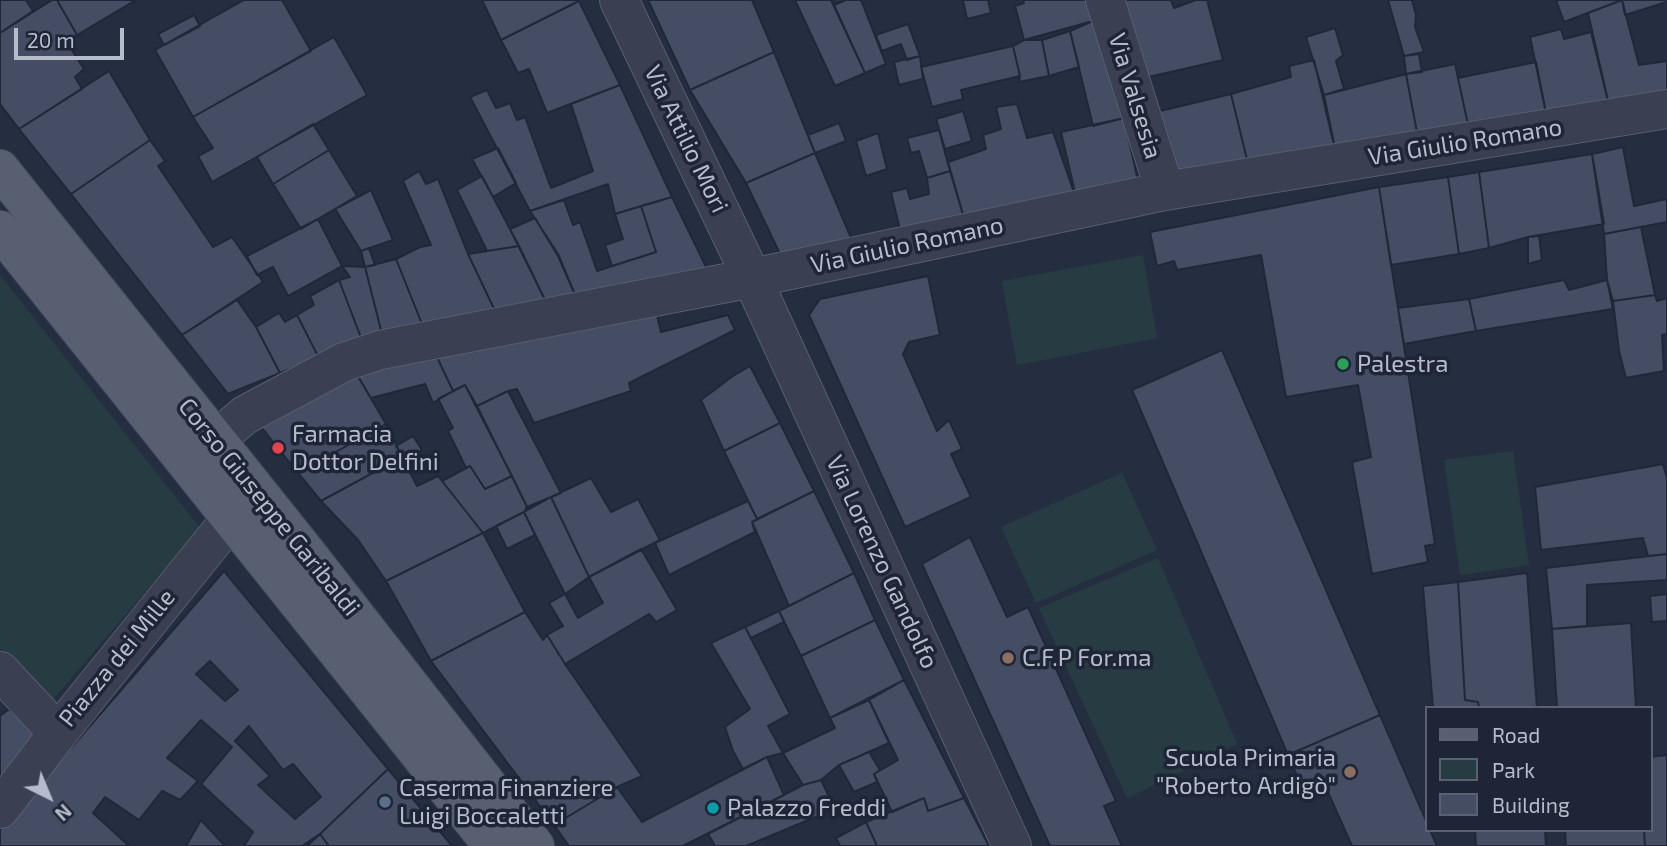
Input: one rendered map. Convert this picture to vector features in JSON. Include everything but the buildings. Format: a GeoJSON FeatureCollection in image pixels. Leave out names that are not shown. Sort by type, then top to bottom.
{"type":"FeatureCollection","features":[{"type":"Feature","properties":{"kind":"main road","name":"Corso Giuseppe Garibaldi"},"geometry":{"type":"LineString","coordinates":[[0,169],[536,846]]}},
{"type":"Feature","properties":{"kind":"main road","name":"Corso Giuseppe Garibaldi"},"geometry":{"type":"LineString","coordinates":[[0,230],[493,846]]}},
{"type":"Feature","properties":{"kind":"street","name":"Via Attilio Mori"},"geometry":{"type":"LineString","coordinates":[[619,0],[752,278]]}},
{"type":"Feature","properties":{"kind":"street","name":"Via Valsesia"},"geometry":{"type":"LineString","coordinates":[[1105,0],[1165,191]]}},
{"type":"Feature","properties":{"kind":"street","name":"Via Giulio Romano"},"geometry":{"type":"LineString","coordinates":[[215,440],[245,415],[344,362],[380,350],[752,278],[1165,191],[1667,109]]}},
{"type":"Feature","properties":{"kind":"street","name":"Via Lorenzo Gandolfo"},"geometry":{"type":"LineString","coordinates":[[752,278],[1012,846]]}},
{"type":"Feature","properties":{"kind":"street"},"geometry":{"type":"LineString","coordinates":[[202,482],[206,457],[215,440]]}},
{"type":"Feature","properties":{"kind":"street","name":"Piazza dei Mille"},"geometry":{"type":"LineString","coordinates":[[6,687],[58,733],[230,520]]}},
{"type":"Feature","properties":{"kind":"street"},"geometry":{"type":"LineString","coordinates":[[0,809],[58,733]]}},
{"type":"Feature","properties":{"kind":"green space"},"geometry":{"type":"Polygon","coordinates":[[[1143,255],[1157,338],[1017,365],[1002,281],[1143,255]]]}},
{"type":"Feature","properties":{"kind":"green space"},"geometry":{"type":"Polygon","coordinates":[[[0,275],[200,528],[50,703],[0,649],[0,275]]]}},
{"type":"Feature","properties":{"kind":"green space"},"geometry":{"type":"Polygon","coordinates":[[[1513,451],[1529,565],[1460,575],[1444,460],[1513,451]]]}},
{"type":"Feature","properties":{"kind":"green space"},"geometry":{"type":"Polygon","coordinates":[[[1122,473],[1157,550],[1036,603],[1001,527],[1122,473]]]}},
{"type":"Feature","properties":{"kind":"green space"},"geometry":{"type":"Polygon","coordinates":[[[1158,558],[1237,744],[1127,798],[1039,608],[1158,558]]]}},
{"type":"Feature","properties":{"kind":"place","name":"Palestra"},"geometry":{"type":"Point","coordinates":[1343,364]}},
{"type":"Feature","properties":{"kind":"place","name":"Farmacia Dottor Delfini"},"geometry":{"type":"Point","coordinates":[278,448]}},
{"type":"Feature","properties":{"kind":"place","name":"C.F.P For.ma"},"geometry":{"type":"Point","coordinates":[1008,658]}},
{"type":"Feature","properties":{"kind":"place","name":"Scuola Primaria \"Roberto Ardigò\""},"geometry":{"type":"Point","coordinates":[1350,772]}},
{"type":"Feature","properties":{"kind":"place","name":"Caserma Finanziere Luigi Boccaletti"},"geometry":{"type":"Point","coordinates":[385,802]}},
{"type":"Feature","properties":{"kind":"place","name":"Palazzo Freddi"},"geometry":{"type":"Point","coordinates":[713,808]}}]}
